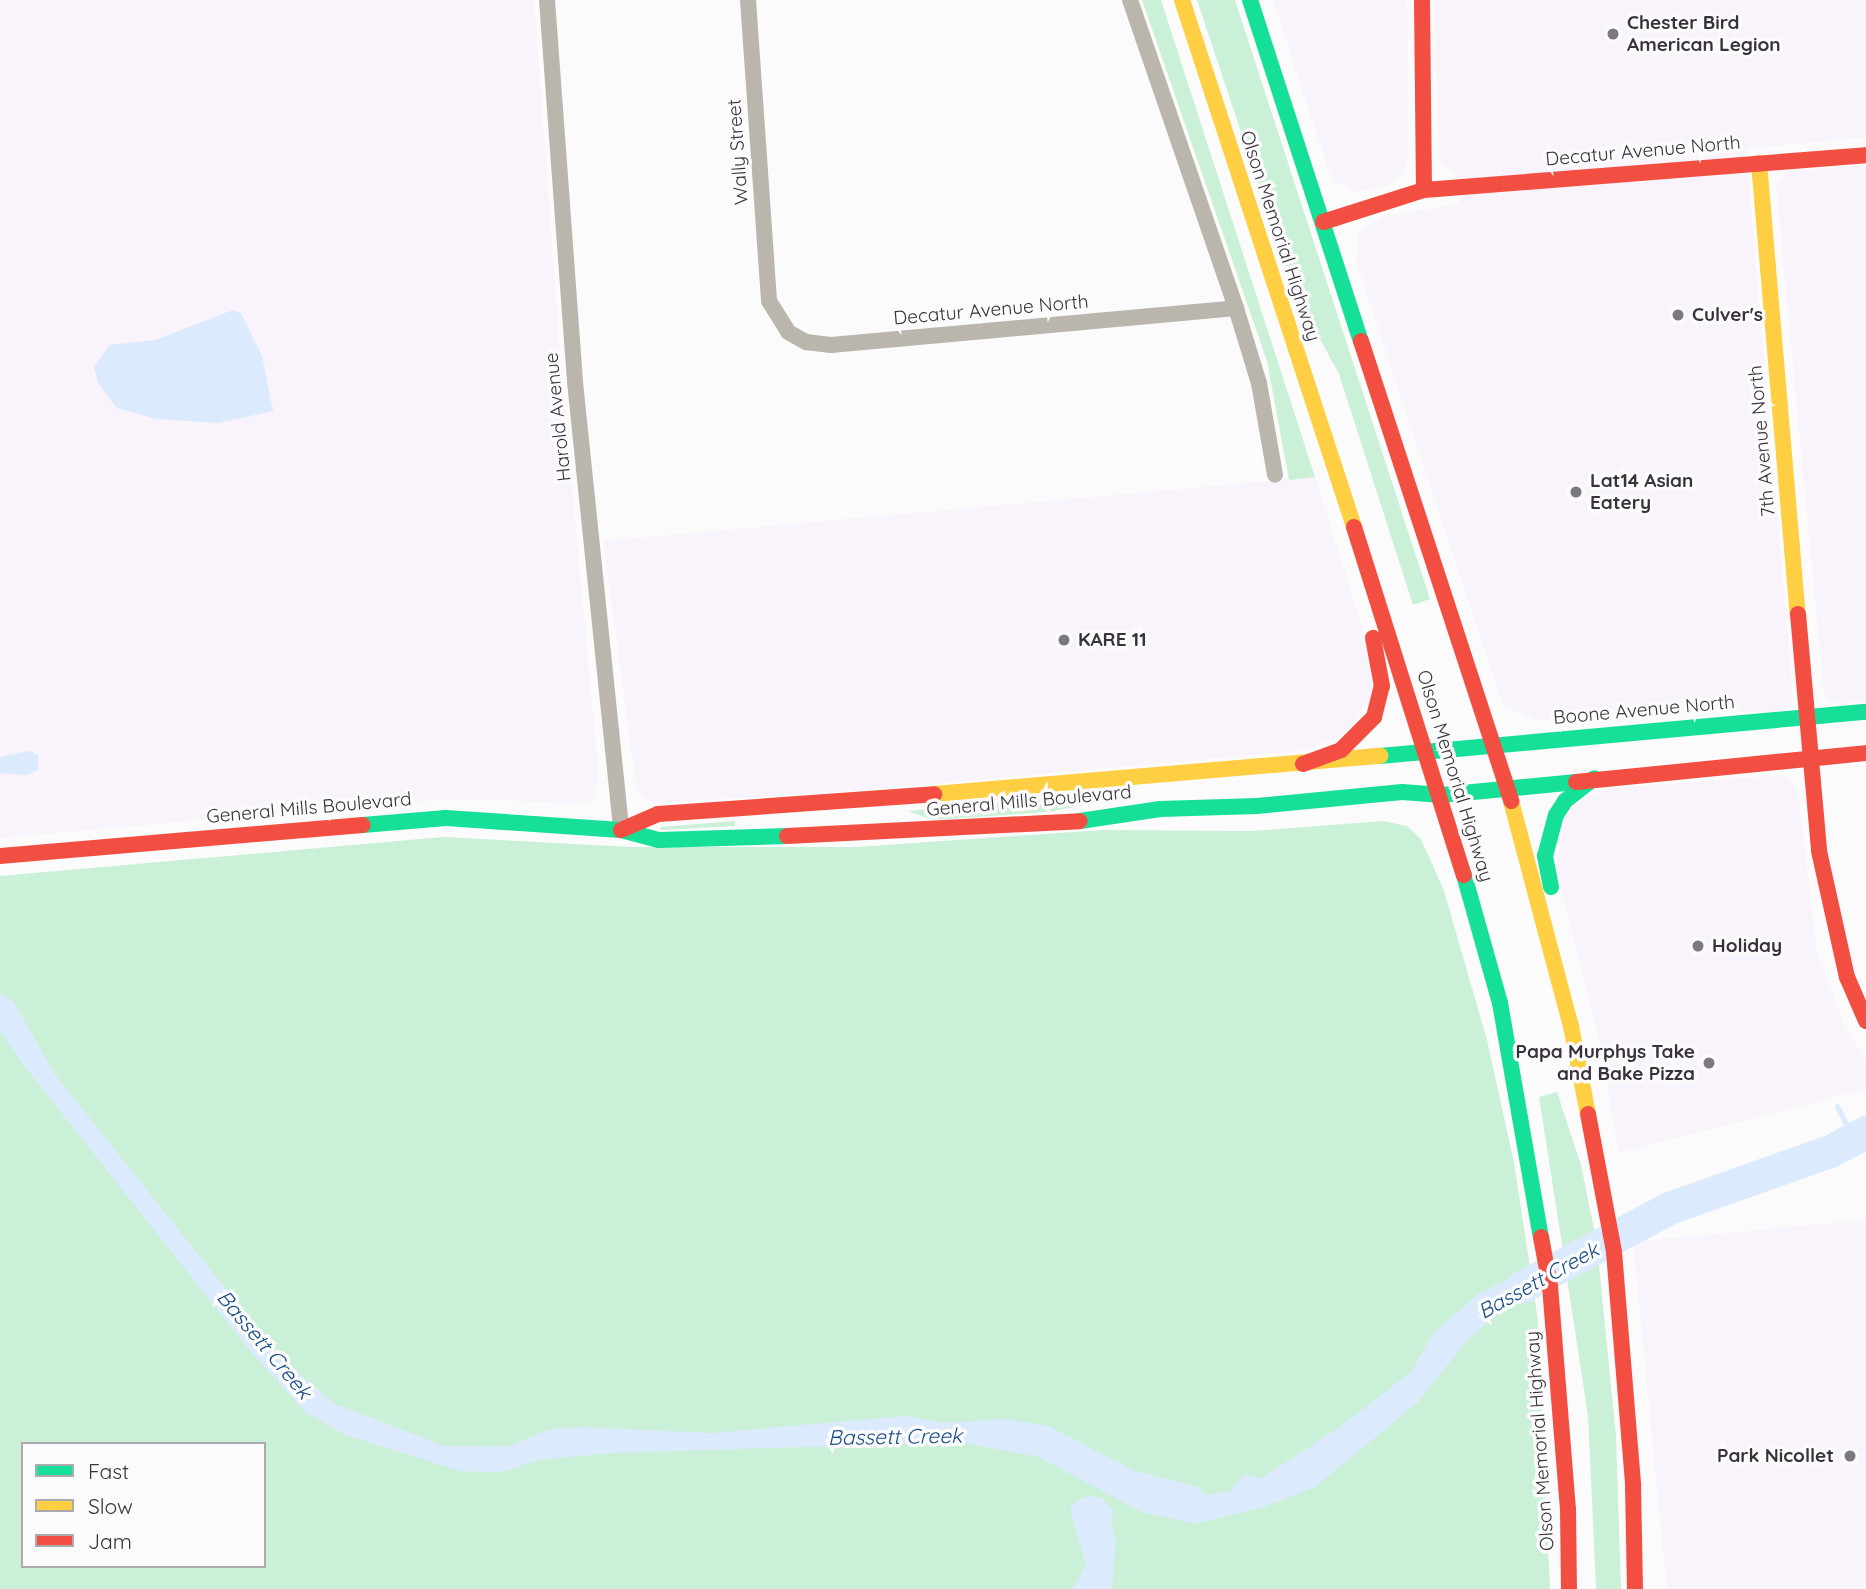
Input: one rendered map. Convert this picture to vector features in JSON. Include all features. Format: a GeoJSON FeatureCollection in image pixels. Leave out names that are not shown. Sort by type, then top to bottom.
{"type":"FeatureCollection","features":[{"type":"Feature","properties":{"kind":"main road","name":"Olson Memorial Highway"},"geometry":{"type":"LineString","coordinates":[[1182,0],[1442,795],[1500,1003],[1547,1259],[1558,1360],[1569,1589]]}},
{"type":"Feature","properties":{"kind":"main road"},"geometry":{"type":"LineString","coordinates":[[1250,0],[1493,744],[1552,947],[1586,1094],[1614,1252],[1633,1485],[1635,1589]]}},
{"type":"Feature","properties":{"kind":"main road"},"geometry":{"type":"LineString","coordinates":[[1422,0],[1424,190]]}},
{"type":"Feature","properties":{"kind":"main road","name":"Decatur Avenue North"},"geometry":{"type":"LineString","coordinates":[[1323,222],[1424,190],[1866,155]]}},
{"type":"Feature","properties":{"kind":"main road","name":"7th Avenue North"},"geometry":{"type":"LineString","coordinates":[[1759,163],[1807,717],[1830,915],[1847,977],[1866,1021]]}},
{"type":"Feature","properties":{"kind":"main road"},"geometry":{"type":"LineString","coordinates":[[1303,764],[1341,750],[1357,739],[1376,713],[1382,686],[1379,656],[1333,520],[1323,435]]}},
{"type":"Feature","properties":{"kind":"main road","name":"Boone Avenue North"},"geometry":{"type":"LineString","coordinates":[[1426,751],[1866,712]]}},
{"type":"Feature","properties":{"kind":"main road","name":"General Mills Boulevard"},"geometry":{"type":"LineString","coordinates":[[621,830],[658,814],[1303,764],[1426,751]]}},
{"type":"Feature","properties":{"kind":"main road"},"geometry":{"type":"LineString","coordinates":[[1442,795],[1811,756],[1866,753]]}},
{"type":"Feature","properties":{"kind":"main road"},"geometry":{"type":"LineString","coordinates":[[1586,1094],[1589,1033],[1545,856],[1556,815],[1565,800],[1594,778]]}},
{"type":"Feature","properties":{"kind":"main road","name":"General Mills Boulevard"},"geometry":{"type":"LineString","coordinates":[[0,856],[446,818],[621,830],[659,840],[690,840],[937,832],[1070,822],[1160,809],[1258,806],[1402,792],[1442,795]]}},
{"type":"Feature","properties":{"kind":"main road"},"geometry":{"type":"LineString","coordinates":[[1558,1360],[1580,1426]]}},
{"type":"Feature","properties":{"kind":"main road"},"geometry":{"type":"LineString","coordinates":[[1581,1451],[1586,1589]]}},
{"type":"Feature","properties":{"kind":"street","name":"Harold Avenue"},"geometry":{"type":"LineString","coordinates":[[547,0],[575,382],[621,830]]}},
{"type":"Feature","properties":{"kind":"street","name":"Wally Street"},"geometry":{"type":"LineString","coordinates":[[748,0],[769,301]]}},
{"type":"Feature","properties":{"kind":"street"},"geometry":{"type":"LineString","coordinates":[[1130,0],[1259,383],[1275,475]]}},
{"type":"Feature","properties":{"kind":"street","name":"Decatur Avenue North"},"geometry":{"type":"LineString","coordinates":[[769,301],[788,332],[806,342],[831,345],[1236,309]]}},
{"type":"Feature","properties":{"kind":"shaded area"},"geometry":{"type":"Polygon","coordinates":[[[0,0],[534,0],[562,378],[599,780],[592,800],[577,804],[478,799],[402,802],[0,838],[0,0]]]}},
{"type":"Feature","properties":{"kind":"shaded area"},"geometry":{"type":"Polygon","coordinates":[[[1273,0],[1407,0],[1408,153],[1403,172],[1389,185],[1356,192],[1337,183],[1327,166],[1273,0]]]}},
{"type":"Feature","properties":{"kind":"shaded area"},"geometry":{"type":"Polygon","coordinates":[[[1434,0],[1866,0],[1866,137],[1746,149],[1793,698],[1786,708],[1771,713],[1718,709],[1535,720],[1503,705],[1356,261],[1359,234],[1382,217],[1459,204],[1457,174],[1439,162],[1434,0]]]}},
{"type":"Feature","properties":{"kind":"shaded area"},"geometry":{"type":"Polygon","coordinates":[[[1866,165],[1866,701],[1842,704],[1831,702],[1824,694],[1776,184],[1788,171],[1866,165]]]}},
{"type":"Feature","properties":{"kind":"shaded area"},"geometry":{"type":"Polygon","coordinates":[[[1315,477],[1370,652],[1370,698],[1348,732],[1307,750],[851,791],[654,803],[637,793],[603,541],[1315,477]]]}},
{"type":"Feature","properties":{"kind":"shaded area"},"geometry":{"type":"Polygon","coordinates":[[[1786,775],[1798,790],[1817,954],[1844,1024],[1866,1060],[1866,1089],[1619,1153],[1600,1044],[1556,871],[1566,812],[1586,797],[1611,788],[1786,775]]]}},
{"type":"Feature","properties":{"kind":"shaded area"},"geometry":{"type":"Polygon","coordinates":[[[1866,1220],[1866,1589],[1667,1589],[1633,1242],[1866,1220]]]}},
{"type":"Feature","properties":{"kind":"green space"},"geometry":{"type":"Polygon","coordinates":[[[1142,0],[1161,0],[1315,477],[1289,480],[1267,361],[1142,0]]]}},
{"type":"Feature","properties":{"kind":"green space"},"geometry":{"type":"Polygon","coordinates":[[[1197,0],[1235,0],[1430,599],[1413,605],[1339,374],[1294,291],[1197,0]]]}},
{"type":"Feature","properties":{"kind":"green space"},"geometry":{"type":"Polygon","coordinates":[[[1106,793],[1107,800],[1049,812],[933,820],[908,811],[1106,793]]]}},
{"type":"Feature","properties":{"kind":"green space"},"geometry":{"type":"Polygon","coordinates":[[[735,821],[735,826],[661,830],[661,827],[735,821]]]}},
{"type":"Feature","properties":{"kind":"green space"},"geometry":{"type":"Polygon","coordinates":[[[1383,821],[1407,826],[1421,839],[1444,891],[1487,1040],[1514,1163],[1538,1320],[1550,1589],[0,1589],[0,876],[443,837],[631,847],[857,847],[1102,830],[1252,831],[1383,821]]]}},
{"type":"Feature","properties":{"kind":"green space"},"geometry":{"type":"Polygon","coordinates":[[[1557,1092],[1581,1165],[1596,1239],[1564,1257],[1539,1097],[1557,1092]]]}},
{"type":"Feature","properties":{"kind":"green space"},"geometry":{"type":"Polygon","coordinates":[[[1598,1256],[1616,1436],[1621,1589],[1596,1589],[1588,1416],[1566,1272],[1598,1256]]]}},
{"type":"Feature","properties":{"kind":"water"},"geometry":{"type":"Polygon","coordinates":[[[233,310],[241,313],[262,356],[273,411],[218,423],[157,419],[117,408],[98,383],[94,368],[109,345],[155,340],[233,310]]]}},
{"type":"Feature","properties":{"kind":"water"},"geometry":{"type":"Polygon","coordinates":[[[30,751],[38,755],[38,770],[26,775],[0,773],[0,757],[30,751]]]}},
{"type":"Feature","properties":{"kind":"water"},"geometry":{"type":"Polygon","coordinates":[[[0,993],[13,1001],[56,1076],[280,1357],[335,1404],[445,1446],[506,1447],[550,1429],[581,1427],[711,1433],[906,1416],[945,1423],[1005,1419],[1048,1426],[1135,1471],[1198,1487],[1205,1495],[1230,1491],[1244,1475],[1262,1478],[1338,1428],[1411,1372],[1433,1333],[1479,1293],[1524,1272],[1531,1274],[1533,1291],[1528,1298],[1503,1308],[1467,1341],[1418,1402],[1315,1487],[1264,1507],[1194,1524],[1142,1512],[1038,1457],[960,1442],[612,1453],[538,1460],[502,1472],[460,1471],[346,1435],[305,1412],[250,1351],[22,1063],[0,1031],[0,993]]]}},
{"type":"Feature","properties":{"kind":"water"},"geometry":{"type":"Polygon","coordinates":[[[1596,1239],[1598,1256],[1566,1272],[1564,1257],[1596,1239]]]}},
{"type":"Feature","properties":{"kind":"water"},"geometry":{"type":"Polygon","coordinates":[[[1091,1496],[1102,1498],[1113,1511],[1111,1526],[1116,1539],[1112,1589],[1072,1589],[1086,1566],[1070,1509],[1077,1500],[1091,1496]]]}},
{"type":"Feature","properties":{"kind":"waterway"},"geometry":{"type":"LineString","coordinates":[[1837,1106],[1854,1139]]}},
{"type":"Feature","properties":{"kind":"waterway","name":"Bassett Creek"},"geometry":{"type":"LineString","coordinates":[[1521,1287],[1669,1208],[1830,1151],[1866,1132]]}},
{"type":"Feature","properties":{"kind":"traffic: fast"},"geometry":{"type":"LineString","coordinates":[[1250,0],[1361,341]]}},
{"type":"Feature","properties":{"kind":"traffic: fast"},"geometry":{"type":"LineString","coordinates":[[1380,756],[1866,712]]}},
{"type":"Feature","properties":{"kind":"traffic: fast"},"geometry":{"type":"LineString","coordinates":[[1551,887],[1545,856],[1556,815],[1565,801],[1594,778]]}},
{"type":"Feature","properties":{"kind":"traffic: fast"},"geometry":{"type":"LineString","coordinates":[[1080,821],[1160,809],[1257,806],[1402,792],[1442,795],[1576,782]]}},
{"type":"Feature","properties":{"kind":"traffic: fast"},"geometry":{"type":"LineString","coordinates":[[363,825],[446,818],[621,830],[659,840],[787,836]]}},
{"type":"Feature","properties":{"kind":"traffic: fast"},"geometry":{"type":"LineString","coordinates":[[1464,875],[1500,1003],[1541,1237]]}},
{"type":"Feature","properties":{"kind":"traffic: slow"},"geometry":{"type":"LineString","coordinates":[[1182,0],[1354,527]]}},
{"type":"Feature","properties":{"kind":"traffic: slow"},"geometry":{"type":"LineString","coordinates":[[1759,163],[1798,614]]}},
{"type":"Feature","properties":{"kind":"traffic: slow"},"geometry":{"type":"LineString","coordinates":[[934,794],[1380,756]]}},
{"type":"Feature","properties":{"kind":"traffic: slow"},"geometry":{"type":"LineString","coordinates":[[1511,801],[1571,1026],[1588,1114]]}},
{"type":"Feature","properties":{"kind":"traffic: jam"},"geometry":{"type":"LineString","coordinates":[[1422,0],[1424,190]]}},
{"type":"Feature","properties":{"kind":"traffic: jam"},"geometry":{"type":"LineString","coordinates":[[1323,222],[1424,190],[1866,155]]}},
{"type":"Feature","properties":{"kind":"traffic: jam"},"geometry":{"type":"LineString","coordinates":[[1361,341],[1511,801]]}},
{"type":"Feature","properties":{"kind":"traffic: jam"},"geometry":{"type":"LineString","coordinates":[[1354,527],[1464,875]]}},
{"type":"Feature","properties":{"kind":"traffic: jam"},"geometry":{"type":"LineString","coordinates":[[1798,614],[1819,851],[1847,977],[1866,1021]]}},
{"type":"Feature","properties":{"kind":"traffic: jam"},"geometry":{"type":"LineString","coordinates":[[1303,764],[1341,750],[1374,717],[1382,686],[1373,638]]}},
{"type":"Feature","properties":{"kind":"traffic: jam"},"geometry":{"type":"LineString","coordinates":[[1576,782],[1866,753]]}},
{"type":"Feature","properties":{"kind":"traffic: jam"},"geometry":{"type":"LineString","coordinates":[[621,830],[658,814],[934,794]]}},
{"type":"Feature","properties":{"kind":"traffic: jam"},"geometry":{"type":"LineString","coordinates":[[787,836],[1080,821]]}},
{"type":"Feature","properties":{"kind":"traffic: jam"},"geometry":{"type":"LineString","coordinates":[[0,856],[363,825]]}},
{"type":"Feature","properties":{"kind":"traffic: jam"},"geometry":{"type":"LineString","coordinates":[[1588,1114],[1614,1252],[1633,1485],[1635,1589]]}},
{"type":"Feature","properties":{"kind":"traffic: jam"},"geometry":{"type":"LineString","coordinates":[[1541,1237],[1550,1286],[1568,1509],[1569,1589]]}},
{"type":"Feature","properties":{"kind":"place","name":"Chester Bird American Legion"},"geometry":{"type":"Point","coordinates":[1613,34]}},
{"type":"Feature","properties":{"kind":"place","name":"Culver's"},"geometry":{"type":"Point","coordinates":[1678,315]}},
{"type":"Feature","properties":{"kind":"place","name":"Lat14 Asian Eatery"},"geometry":{"type":"Point","coordinates":[1576,492]}},
{"type":"Feature","properties":{"kind":"place","name":"KARE 11"},"geometry":{"type":"Point","coordinates":[1064,640]}},
{"type":"Feature","properties":{"kind":"place","name":"Holiday"},"geometry":{"type":"Point","coordinates":[1698,946]}},
{"type":"Feature","properties":{"kind":"place","name":"Papa Murphys Take and Bake Pizza"},"geometry":{"type":"Point","coordinates":[1709,1063]}},
{"type":"Feature","properties":{"kind":"place","name":"Park Nicollet"},"geometry":{"type":"Point","coordinates":[1850,1456]}}]}
